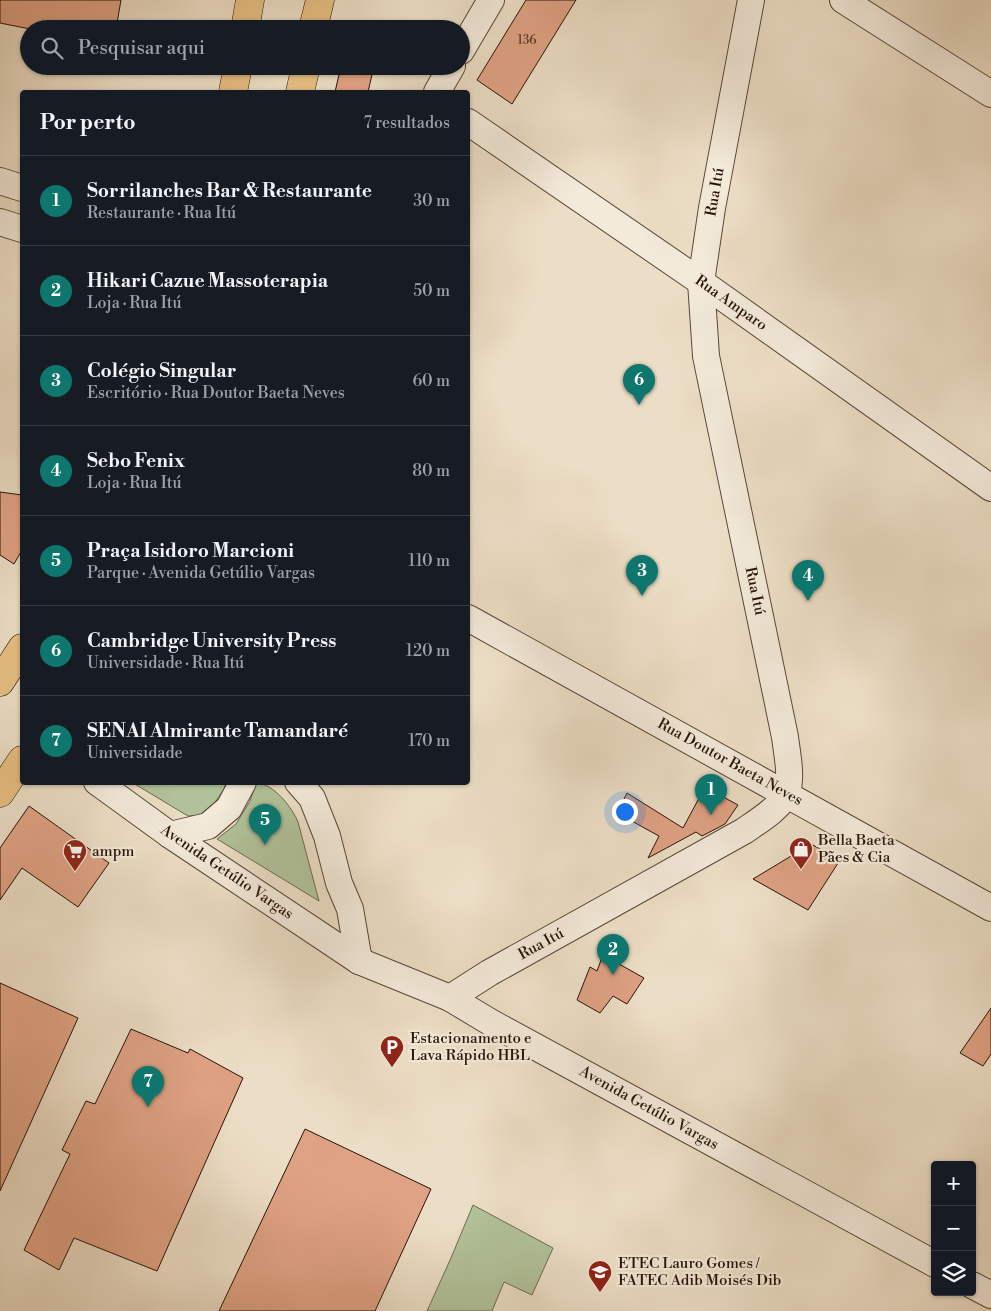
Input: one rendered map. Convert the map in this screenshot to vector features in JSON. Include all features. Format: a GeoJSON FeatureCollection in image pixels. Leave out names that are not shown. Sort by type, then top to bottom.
{"type":"FeatureCollection","features":[{"type":"Feature","properties":{"kind":"main road"},"geometry":{"type":"LineString","coordinates":[[246,20],[250,0]]}},
{"type":"Feature","properties":{"kind":"main road"},"geometry":{"type":"LineString","coordinates":[[316,20],[320,0]]}},
{"type":"Feature","properties":{"kind":"main road"},"geometry":{"type":"LineString","coordinates":[[233,90],[236,75]]}},
{"type":"Feature","properties":{"kind":"main road"},"geometry":{"type":"LineString","coordinates":[[300,90],[304,75]]}},
{"type":"Feature","properties":{"kind":"main road"},"geometry":{"type":"LineString","coordinates":[[0,682],[20,651]]}},
{"type":"Feature","properties":{"kind":"main road"},"geometry":{"type":"LineString","coordinates":[[0,793],[20,763]]}},
{"type":"Feature","properties":{"kind":"street"},"geometry":{"type":"LineString","coordinates":[[470,36],[491,0]]}},
{"type":"Feature","properties":{"kind":"street","name":"Rua Itú"},"geometry":{"type":"LineString","coordinates":[[450,998],[489,973],[744,831],[780,803],[786,793],[788,768],[785,736],[706,356],[702,282],[712,208],[751,0]]}},
{"type":"Feature","properties":{"kind":"street"},"geometry":{"type":"LineString","coordinates":[[843,0],[991,94]]}},
{"type":"Feature","properties":{"kind":"street"},"geometry":{"type":"LineString","coordinates":[[438,90],[447,75]]}},
{"type":"Feature","properties":{"kind":"street","name":"Rua Amparo"},"geometry":{"type":"LineString","coordinates":[[470,123],[702,282],[991,488]]}},
{"type":"Feature","properties":{"kind":"street"},"geometry":{"type":"LineString","coordinates":[[0,181],[20,187]]}},
{"type":"Feature","properties":{"kind":"street"},"geometry":{"type":"LineString","coordinates":[[0,222],[20,228]]}},
{"type":"Feature","properties":{"kind":"street","name":"Rua Doutor Baeta Neves"},"geometry":{"type":"LineString","coordinates":[[470,619],[991,908]]}},
{"type":"Feature","properties":{"kind":"street","name":"Avenida Getúlio Vargas"},"geometry":{"type":"LineString","coordinates":[[101,785],[170,835],[359,961],[450,998],[931,1262]]}},
{"type":"Feature","properties":{"kind":"street"},"geometry":{"type":"LineString","coordinates":[[170,835],[208,826],[229,808],[241,785]]}},
{"type":"Feature","properties":{"kind":"street"},"geometry":{"type":"LineString","coordinates":[[301,785],[312,798],[327,836],[340,883],[350,909],[359,961]]}},
{"type":"Feature","properties":{"kind":"street"},"geometry":{"type":"LineString","coordinates":[[976,1287],[991,1295]]}},
{"type":"Feature","properties":{"kind":"green space"},"geometry":{"type":"Polygon","coordinates":[[[136,785],[225,785],[212,807],[202,815],[188,816],[136,785]]]}},
{"type":"Feature","properties":{"kind":"green space"},"geometry":{"type":"Polygon","coordinates":[[[255,785],[264,785],[275,791],[287,803],[298,822],[319,901],[217,839],[236,824],[250,801],[255,785]]]}},
{"type":"Feature","properties":{"kind":"green space"},"geometry":{"type":"Polygon","coordinates":[[[473,1205],[553,1248],[532,1295],[504,1282],[492,1311],[427,1311],[451,1258],[473,1205]]]}},
{"type":"Feature","properties":{"kind":"building"},"geometry":{"type":"Polygon","coordinates":[[[0,0],[121,0],[118,20],[20,20],[20,27],[0,23],[0,0]]]}},
{"type":"Feature","properties":{"kind":"building"},"geometry":{"type":"Polygon","coordinates":[[[526,0],[576,0],[512,104],[477,80],[526,0]]]}},
{"type":"Feature","properties":{"kind":"building"},"geometry":{"type":"Polygon","coordinates":[[[339,75],[372,75],[368,90],[335,90],[339,75]]]}},
{"type":"Feature","properties":{"kind":"building"},"geometry":{"type":"Polygon","coordinates":[[[0,492],[20,495],[20,554],[14,564],[0,555],[0,492]]]}},
{"type":"Feature","properties":{"kind":"building"},"geometry":{"type":"Polygon","coordinates":[[[705,787],[738,805],[725,824],[702,836],[696,832],[648,858],[659,836],[617,813],[627,793],[683,828],[705,787]]]}},
{"type":"Feature","properties":{"kind":"building"},"geometry":{"type":"Polygon","coordinates":[[[29,806],[109,863],[78,907],[22,868],[0,900],[0,848],[29,806]]]}},
{"type":"Feature","properties":{"kind":"building","name":"Bella Baeta Pães & Cia"},"geometry":{"type":"Polygon","coordinates":[[[811,844],[840,860],[808,910],[753,879],[811,844]]]}},
{"type":"Feature","properties":{"kind":"building"},"geometry":{"type":"Polygon","coordinates":[[[603,955],[644,978],[627,1004],[613,996],[600,1013],[577,1000],[590,967],[597,971],[603,955]]]}},
{"type":"Feature","properties":{"kind":"building"},"geometry":{"type":"Polygon","coordinates":[[[0,983],[78,1018],[0,1191],[0,983]]]}},
{"type":"Feature","properties":{"kind":"building"},"geometry":{"type":"Polygon","coordinates":[[[991,1008],[991,1054],[983,1066],[960,1053],[991,1008]]]}},
{"type":"Feature","properties":{"kind":"building"},"geometry":{"type":"Polygon","coordinates":[[[131,1029],[188,1053],[190,1049],[243,1078],[157,1271],[74,1238],[59,1270],[24,1250],[70,1154],[62,1150],[86,1101],[95,1104],[131,1029]]]}},
{"type":"Feature","properties":{"kind":"building"},"geometry":{"type":"Polygon","coordinates":[[[305,1129],[431,1189],[375,1311],[219,1311],[305,1129]]]}},
{"type":"Feature","properties":{"kind":"place","name":"Cambridge University Press"},"geometry":{"type":"Point","coordinates":[639,405]}},
{"type":"Feature","properties":{"kind":"place","name":"Colégio Singular"},"geometry":{"type":"Point","coordinates":[642,596]}},
{"type":"Feature","properties":{"kind":"place","name":"Sebo Fenix"},"geometry":{"type":"Point","coordinates":[808,601]}},
{"type":"Feature","properties":{"kind":"place","name":"Sorrilanches Bar & Restaurante"},"geometry":{"type":"Point","coordinates":[711,815]}},
{"type":"Feature","properties":{"kind":"place","name":"Praça Isidoro Marcioni"},"geometry":{"type":"Point","coordinates":[265,845]}},
{"type":"Feature","properties":{"kind":"place","name":"Bella Baeta Pães & Cia"},"geometry":{"type":"Point","coordinates":[801,870]}},
{"type":"Feature","properties":{"kind":"place","name":"ampm"},"geometry":{"type":"Point","coordinates":[75,872]}},
{"type":"Feature","properties":{"kind":"place","name":"Hikari Cazue Massoterapia"},"geometry":{"type":"Point","coordinates":[613,975]}},
{"type":"Feature","properties":{"kind":"place","name":"Estacionamento e Lava Rápido HBL"},"geometry":{"type":"Point","coordinates":[392,1068]}},
{"type":"Feature","properties":{"kind":"place","name":"SENAI Almirante Tamandaré"},"geometry":{"type":"Point","coordinates":[148,1107]}},
{"type":"Feature","properties":{"kind":"place","name":"ETEC Lauro Gomes / FATEC Adib Moisés Dib"},"geometry":{"type":"Point","coordinates":[600,1293]}}]}
